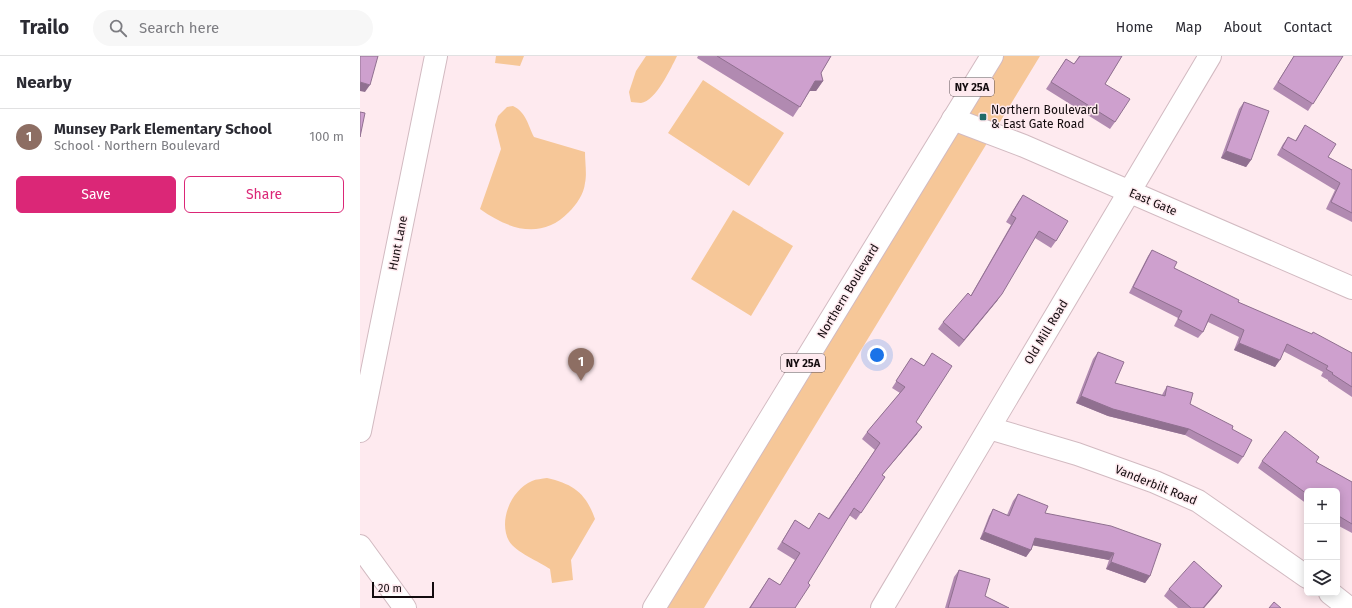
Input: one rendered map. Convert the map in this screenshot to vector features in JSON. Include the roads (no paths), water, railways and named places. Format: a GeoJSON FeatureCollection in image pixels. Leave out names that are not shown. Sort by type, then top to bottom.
{"type":"FeatureCollection","features":[{"type":"Feature","properties":{"kind":"street","name":"Hunt Lane"},"geometry":{"type":"LineString","coordinates":[[360,431],[436,56]]}},
{"type":"Feature","properties":{"kind":"street","name":"Northern Boulevard"},"geometry":{"type":"LineString","coordinates":[[654,608],[992,56]]}},
{"type":"Feature","properties":{"kind":"street","name":"Old Mill Road"},"geometry":{"type":"LineString","coordinates":[[882,608],[1210,56]]}},
{"type":"Feature","properties":{"kind":"street","name":"East Gate"},"geometry":{"type":"LineString","coordinates":[[953,119],[1024,146],[1352,288]]}},
{"type":"Feature","properties":{"kind":"street","name":"Vanderbilt Road"},"geometry":{"type":"LineString","coordinates":[[989,428],[1077,454],[1155,482],[1198,501],[1304,575]]}},
{"type":"Feature","properties":{"kind":"street"},"geometry":{"type":"LineString","coordinates":[[360,546],[405,608]]}},
{"type":"Feature","properties":{"kind":"street"},"geometry":{"type":"LineString","coordinates":[[1334,596],[1349,608]]}},
{"type":"Feature","properties":{"kind":"place","name":"Northern Boulevard & East Gate Road"},"geometry":{"type":"Point","coordinates":[983,117]}},
{"type":"Feature","properties":{"kind":"place","name":"Munsey Park Elementary School"},"geometry":{"type":"Point","coordinates":[581,381]}}]}
